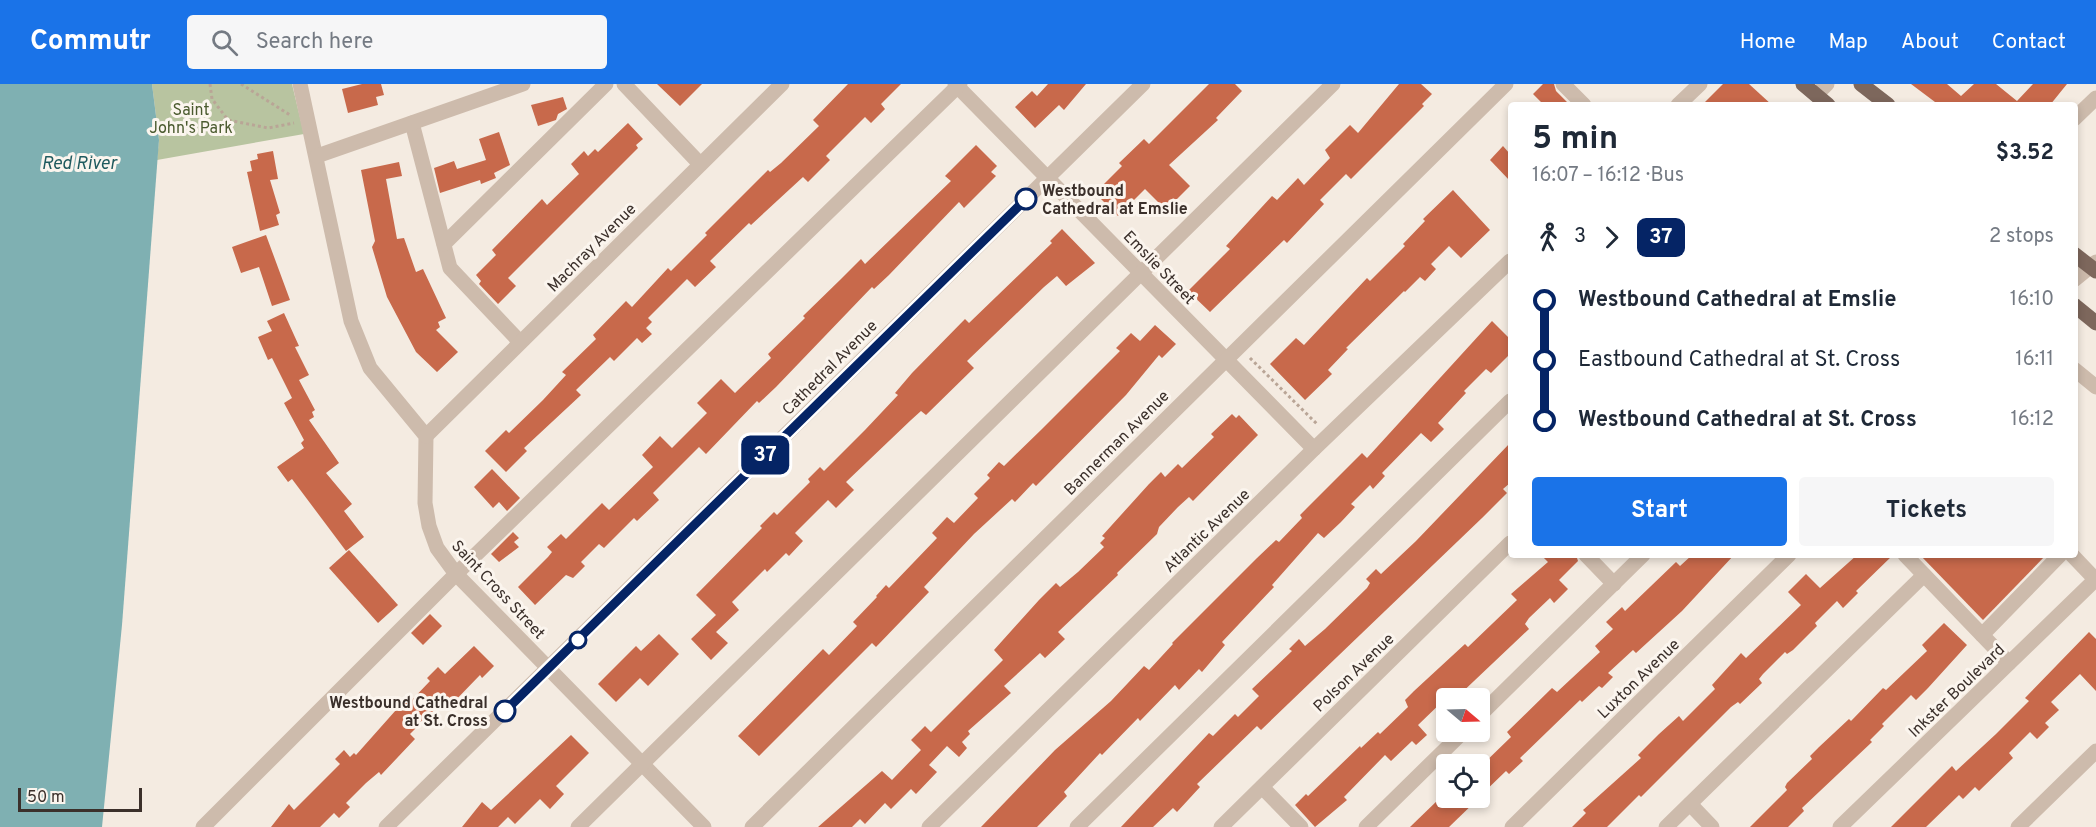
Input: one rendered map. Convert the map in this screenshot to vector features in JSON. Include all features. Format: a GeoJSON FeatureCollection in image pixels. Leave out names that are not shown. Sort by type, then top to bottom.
{"type":"FeatureCollection","features":[{"type":"Feature","properties":{"kind":"main road"},"geometry":{"type":"LineString","coordinates":[[1803,84],[1824,95]]}},
{"type":"Feature","properties":{"kind":"main road"},"geometry":{"type":"LineString","coordinates":[[1861,84],[1884,102]]}},
{"type":"Feature","properties":{"kind":"main road"},"geometry":{"type":"LineString","coordinates":[[2078,257],[2094,267]]}},
{"type":"Feature","properties":{"kind":"main road"},"geometry":{"type":"LineString","coordinates":[[2078,308],[2096,323]]}},
{"type":"Feature","properties":{"kind":"street"},"geometry":{"type":"LineString","coordinates":[[300,84],[351,321],[370,368],[426,436]]}},
{"type":"Feature","properties":{"kind":"street"},"geometry":{"type":"LineString","coordinates":[[317,156],[524,84]]}},
{"type":"Feature","properties":{"kind":"street"},"geometry":{"type":"LineString","coordinates":[[444,244],[606,84]]}},
{"type":"Feature","properties":{"kind":"street"},"geometry":{"type":"LineString","coordinates":[[624,84],[700,164]]}},
{"type":"Feature","properties":{"kind":"street","name":"Machray Avenue"},"geometry":{"type":"LineString","coordinates":[[426,436],[782,84]]}},
{"type":"Feature","properties":{"kind":"street","name":"Cathedral Avenue"},"geometry":{"type":"LineString","coordinates":[[387,827],[1143,84]]}},
{"type":"Feature","properties":{"kind":"street"},"geometry":{"type":"LineString","coordinates":[[578,827],[1333,84]]}},
{"type":"Feature","properties":{"kind":"street","name":"Bannerman Avenue"},"geometry":{"type":"LineString","coordinates":[[752,827],[1506,84]]}},
{"type":"Feature","properties":{"kind":"street"},"geometry":{"type":"LineString","coordinates":[[1563,84],[1581,102]]}},
{"type":"Feature","properties":{"kind":"street"},"geometry":{"type":"LineString","coordinates":[[1681,102],[1700,84]]}},
{"type":"Feature","properties":{"kind":"street"},"geometry":{"type":"LineString","coordinates":[[202,827],[456,574],[958,85]]}},
{"type":"Feature","properties":{"kind":"street","name":"Emslie Street"},"geometry":{"type":"LineString","coordinates":[[958,85],[1314,449]]}},
{"type":"Feature","properties":{"kind":"street"},"geometry":{"type":"LineString","coordinates":[[2078,115],[2096,98]]}},
{"type":"Feature","properties":{"kind":"street"},"geometry":{"type":"LineString","coordinates":[[412,123],[450,268],[520,342]]}},
{"type":"Feature","properties":{"kind":"street","name":"Atlantic Avenue"},"geometry":{"type":"LineString","coordinates":[[929,827],[1314,449],[1508,263]]}},
{"type":"Feature","properties":{"kind":"street"},"geometry":{"type":"LineString","coordinates":[[2078,277],[2094,267]]}},
{"type":"Feature","properties":{"kind":"street"},"geometry":{"type":"LineString","coordinates":[[2078,372],[2096,387]]}},
{"type":"Feature","properties":{"kind":"street"},"geometry":{"type":"LineString","coordinates":[[1077,827],[1508,402]]}},
{"type":"Feature","properties":{"kind":"street","name":"Saint Cross Street"},"geometry":{"type":"LineString","coordinates":[[426,436],[425,503],[429,526],[437,548],[456,574],[704,827]]}},
{"type":"Feature","properties":{"kind":"street","name":"Polson Avenue"},"geometry":{"type":"LineString","coordinates":[[1221,827],[1508,545]]}},
{"type":"Feature","properties":{"kind":"street"},"geometry":{"type":"LineString","coordinates":[[1589,558],[1614,584]]}},
{"type":"Feature","properties":{"kind":"street"},"geometry":{"type":"LineString","coordinates":[[1490,705],[1640,558]]}},
{"type":"Feature","properties":{"kind":"street","name":"Luxton Avenue"},"geometry":{"type":"LineString","coordinates":[[1512,827],[1787,558]]}},
{"type":"Feature","properties":{"kind":"street"},"geometry":{"type":"LineString","coordinates":[[1908,558],[2009,663]]}},
{"type":"Feature","properties":{"kind":"street"},"geometry":{"type":"LineString","coordinates":[[1982,635],[2058,558]]}},
{"type":"Feature","properties":{"kind":"street"},"geometry":{"type":"LineString","coordinates":[[2075,558],[2096,579]]}},
{"type":"Feature","properties":{"kind":"street"},"geometry":{"type":"LineString","coordinates":[[1666,827],[1924,575]]}},
{"type":"Feature","properties":{"kind":"street","name":"Inkster Boulevard"},"geometry":{"type":"LineString","coordinates":[[1840,827],[2096,579]]}},
{"type":"Feature","properties":{"kind":"street"},"geometry":{"type":"LineString","coordinates":[[1366,827],[1453,742]]}},
{"type":"Feature","properties":{"kind":"street"},"geometry":{"type":"LineString","coordinates":[[2018,827],[2096,750]]}},
{"type":"Feature","properties":{"kind":"street"},"geometry":{"type":"LineString","coordinates":[[1262,787],[1300,827]]}},
{"type":"Feature","properties":{"kind":"street"},"geometry":{"type":"LineString","coordinates":[[1690,804],[1712,827]]}},
{"type":"Feature","properties":{"kind":"path"},"geometry":{"type":"LineString","coordinates":[[210,84],[212,99],[228,120],[268,128],[302,122],[241,84]]}},
{"type":"Feature","properties":{"kind":"path"},"geometry":{"type":"LineString","coordinates":[[1239,346],[1328,436]]}},
{"type":"Feature","properties":{"kind":"green space","name":"Saint John's Park"},"geometry":{"type":"Polygon","coordinates":[[[152,84],[292,84],[304,134],[157,160],[159,140],[152,84]]]}},
{"type":"Feature","properties":{"kind":"water","name":"Red River"},"geometry":{"type":"Polygon","coordinates":[[[0,84],[152,84],[159,140],[122,625],[102,827],[0,827],[0,84]]]}},
{"type":"Feature","properties":{"kind":"building"},"geometry":{"type":"Polygon","coordinates":[[[362,84],[381,84],[384,95],[376,97],[378,105],[348,113],[342,89],[362,84]]]}},
{"type":"Feature","properties":{"kind":"building"},"geometry":{"type":"Polygon","coordinates":[[[657,84],[702,84],[680,106],[657,84]]]}},
{"type":"Feature","properties":{"kind":"building"},"geometry":{"type":"Polygon","coordinates":[[[848,84],[901,84],[881,104],[885,109],[871,123],[865,117],[826,156],[830,160],[808,182],[803,177],[751,225],[749,223],[710,261],[716,267],[695,287],[687,279],[648,318],[652,322],[646,328],[652,334],[642,343],[637,338],[614,361],[610,357],[576,390],[581,395],[524,448],[527,451],[506,472],[485,451],[506,430],[509,433],[543,400],[566,375],[562,372],[596,339],[593,335],[626,301],[632,307],[668,268],[671,271],[707,235],[705,233],[768,170],[770,172],[781,163],[819,126],[813,120],[848,84]]]}},
{"type":"Feature","properties":{"kind":"building"},"geometry":{"type":"Polygon","coordinates":[[[1048,84],[1086,84],[1064,110],[1059,105],[1035,128],[1015,107],[1032,91],[1037,96],[1048,84]]]}},
{"type":"Feature","properties":{"kind":"building"},"geometry":{"type":"Polygon","coordinates":[[[1209,84],[1235,84],[1242,91],[1216,118],[1218,120],[1169,165],[1190,186],[1166,210],[1145,189],[1118,216],[1095,193],[1122,166],[1119,163],[1144,139],[1149,144],[1209,84]]]}},
{"type":"Feature","properties":{"kind":"building"},"geometry":{"type":"Polygon","coordinates":[[[1399,84],[1421,84],[1432,94],[1422,104],[1424,106],[1351,179],[1346,174],[1320,200],[1324,204],[1287,243],[1284,240],[1210,312],[1188,291],[1230,249],[1226,246],[1272,196],[1277,200],[1298,178],[1304,185],[1330,158],[1325,150],[1350,125],[1358,133],[1399,84]]]}},
{"type":"Feature","properties":{"kind":"building"},"geometry":{"type":"Polygon","coordinates":[[[1543,84],[1554,84],[1556,91],[1567,102],[1541,102],[1533,94],[1543,84]]]}},
{"type":"Feature","properties":{"kind":"building"},"geometry":{"type":"Polygon","coordinates":[[[1723,84],[1749,84],[1769,102],[1705,102],[1723,84]]]}},
{"type":"Feature","properties":{"kind":"building"},"geometry":{"type":"Polygon","coordinates":[[[1911,84],[1947,84],[1961,96],[1974,84],[1996,84],[2017,101],[2033,84],[2067,84],[2052,102],[1935,102],[1911,84]]]}},
{"type":"Feature","properties":{"kind":"building"},"geometry":{"type":"Polygon","coordinates":[[[563,97],[567,109],[558,114],[556,120],[538,126],[531,105],[563,97]]]}},
{"type":"Feature","properties":{"kind":"building"},"geometry":{"type":"Polygon","coordinates":[[[628,123],[643,139],[636,145],[638,148],[508,278],[516,286],[498,304],[479,284],[481,281],[476,275],[496,255],[492,250],[542,199],[547,205],[579,174],[571,164],[584,151],[588,156],[595,149],[598,152],[628,123]]]}},
{"type":"Feature","properties":{"kind":"building"},"geometry":{"type":"Polygon","coordinates":[[[499,132],[510,165],[494,173],[496,178],[481,184],[480,180],[440,193],[434,168],[454,161],[457,169],[486,160],[479,139],[499,132]]]}},
{"type":"Feature","properties":{"kind":"building"},"geometry":{"type":"Polygon","coordinates":[[[976,145],[997,166],[991,172],[996,176],[964,208],[959,202],[889,275],[874,289],[872,287],[776,387],[759,403],[757,401],[706,454],[699,447],[653,493],[659,500],[637,521],[634,518],[604,548],[599,544],[581,562],[585,566],[573,578],[566,575],[535,605],[518,587],[552,552],[547,547],[561,534],[566,539],[602,503],[609,510],[653,467],[642,455],[660,436],[672,448],[707,413],[697,403],[721,379],[735,393],[771,358],[768,354],[805,318],[803,316],[861,259],[865,264],[951,181],[945,176],[976,145]]]}},
{"type":"Feature","properties":{"kind":"building"},"geometry":{"type":"Polygon","coordinates":[[[1503,146],[1508,152],[1508,179],[1490,160],[1503,146]]]}},
{"type":"Feature","properties":{"kind":"building"},"geometry":{"type":"Polygon","coordinates":[[[273,151],[278,179],[270,180],[280,213],[276,215],[279,225],[260,231],[247,172],[252,171],[250,161],[258,159],[257,154],[273,151]]]}},
{"type":"Feature","properties":{"kind":"building"},"geometry":{"type":"Polygon","coordinates":[[[399,162],[402,176],[386,179],[397,239],[404,238],[416,272],[423,269],[446,318],[438,322],[440,327],[436,330],[458,352],[437,372],[416,352],[387,297],[372,247],[375,241],[361,170],[399,162]]]}},
{"type":"Feature","properties":{"kind":"building"},"geometry":{"type":"Polygon","coordinates":[[[1453,190],[1490,230],[1461,258],[1449,246],[1431,264],[1436,269],[1425,281],[1420,277],[1346,348],[1348,349],[1328,370],[1332,374],[1305,400],[1270,364],[1296,338],[1304,345],[1367,278],[1370,281],[1405,246],[1403,244],[1425,221],[1423,219],[1453,190]]]}},
{"type":"Feature","properties":{"kind":"building"},"geometry":{"type":"Polygon","coordinates":[[[1062,229],[1095,263],[1066,286],[1057,276],[1044,287],[967,361],[974,368],[926,415],[921,411],[846,482],[854,490],[836,508],[828,500],[795,533],[803,541],[789,556],[786,553],[767,572],[765,569],[732,602],[739,610],[716,632],[728,643],[711,660],[691,639],[716,615],[696,595],[762,528],[760,526],[774,512],[777,515],[810,482],[808,479],[820,467],[824,471],[865,430],[898,395],[895,393],[912,373],[965,319],[969,323],[1052,243],[1050,241],[1062,229]]]}},
{"type":"Feature","properties":{"kind":"building"},"geometry":{"type":"Polygon","coordinates":[[[266,235],[290,300],[272,306],[259,267],[241,273],[232,247],[266,235]]]}},
{"type":"Feature","properties":{"kind":"building"},"geometry":{"type":"Polygon","coordinates":[[[284,313],[299,346],[295,347],[309,375],[299,380],[315,410],[312,412],[314,417],[309,420],[339,463],[326,473],[352,504],[344,511],[364,537],[346,551],[292,479],[288,482],[277,467],[304,448],[301,443],[304,440],[284,403],[292,398],[272,358],[268,360],[258,337],[272,331],[267,321],[284,313]]]}},
{"type":"Feature","properties":{"kind":"building"},"geometry":{"type":"Polygon","coordinates":[[[1492,321],[1508,337],[1508,356],[1491,373],[1486,369],[1464,391],[1466,393],[1438,423],[1444,429],[1431,442],[1421,433],[1382,473],[1385,476],[1373,489],[1370,485],[1351,504],[1355,507],[1341,522],[1324,538],[1318,533],[1272,585],[1274,587],[1222,642],[1225,645],[1202,672],[1199,669],[1179,690],[1175,685],[1140,721],[1138,718],[1102,755],[1100,753],[1064,792],[1067,796],[1037,827],[981,827],[1055,750],[1111,701],[1144,666],[1149,670],[1172,643],[1257,558],[1276,540],[1279,542],[1302,518],[1300,515],[1362,453],[1367,458],[1492,321]]]}},
{"type":"Feature","properties":{"kind":"building"},"geometry":{"type":"Polygon","coordinates":[[[1155,325],[1176,344],[1162,358],[1159,355],[1126,395],[1036,486],[1033,483],[1015,502],[1012,499],[974,534],[924,587],[929,592],[876,647],[872,643],[759,756],[738,736],[823,649],[829,655],[857,626],[853,622],[886,585],[889,588],[937,538],[932,533],[947,517],[954,523],[978,498],[974,494],[990,478],[987,475],[999,462],[1004,466],[1042,429],[1120,351],[1116,348],[1131,333],[1140,341],[1155,325]]]}},
{"type":"Feature","properties":{"kind":"building"},"geometry":{"type":"Polygon","coordinates":[[[1232,414],[1236,418],[1239,415],[1258,435],[1193,501],[1189,497],[1178,507],[1159,527],[1157,534],[1117,573],[1118,575],[1058,632],[1065,639],[1045,658],[1040,653],[1004,686],[1011,693],[968,731],[970,734],[962,742],[967,748],[959,757],[947,746],[929,765],[937,772],[916,794],[911,789],[891,809],[885,803],[865,824],[860,819],[852,827],[818,827],[882,771],[892,780],[921,750],[911,740],[925,726],[931,732],[1003,660],[994,650],[1039,600],[1056,583],[1060,587],[1104,547],[1100,543],[1105,538],[1102,536],[1161,472],[1165,477],[1178,464],[1182,468],[1214,437],[1211,434],[1232,414]]]}},
{"type":"Feature","properties":{"kind":"building"},"geometry":{"type":"Polygon","coordinates":[[[1508,445],[1508,485],[1503,489],[1507,493],[1482,518],[1261,730],[1257,726],[1197,784],[1200,787],[1177,812],[1173,808],[1153,827],[1121,827],[1209,733],[1213,736],[1235,714],[1238,717],[1259,696],[1252,689],[1292,651],[1289,649],[1299,639],[1305,646],[1367,588],[1370,583],[1366,579],[1376,569],[1381,574],[1508,445]]]}},
{"type":"Feature","properties":{"kind":"building"},"geometry":{"type":"Polygon","coordinates":[[[492,469],[520,498],[507,511],[499,502],[493,508],[474,487],[492,469]]]}},
{"type":"Feature","properties":{"kind":"building"},"geometry":{"type":"Polygon","coordinates":[[[513,532],[519,538],[514,542],[519,547],[499,562],[491,554],[513,532]]]}},
{"type":"Feature","properties":{"kind":"building"},"geometry":{"type":"Polygon","coordinates":[[[349,550],[398,605],[378,623],[329,568],[349,550]]]}},
{"type":"Feature","properties":{"kind":"building"},"geometry":{"type":"Polygon","coordinates":[[[1544,558],[1577,558],[1578,561],[1559,580],[1568,589],[1554,603],[1550,598],[1529,618],[1525,624],[1529,629],[1467,688],[1436,688],[1436,708],[1418,725],[1427,735],[1416,745],[1412,741],[1391,761],[1385,755],[1344,797],[1347,800],[1315,827],[1295,805],[1306,794],[1308,796],[1360,746],[1361,748],[1378,732],[1380,734],[1408,707],[1405,700],[1414,691],[1465,644],[1468,647],[1517,600],[1511,594],[1548,562],[1544,558]]]}},
{"type":"Feature","properties":{"kind":"building"},"geometry":{"type":"Polygon","coordinates":[[[1689,558],[1731,558],[1682,611],[1636,653],[1633,650],[1608,673],[1613,677],[1602,688],[1599,686],[1582,702],[1580,700],[1520,758],[1523,761],[1509,774],[1506,771],[1490,786],[1490,757],[1511,737],[1507,732],[1552,688],[1557,692],[1600,652],[1595,646],[1613,629],[1606,622],[1622,607],[1625,611],[1676,562],[1680,566],[1689,558]]]}},
{"type":"Feature","properties":{"kind":"building"},"geometry":{"type":"Polygon","coordinates":[[[1854,558],[1890,558],[1856,591],[1858,593],[1843,608],[1837,601],[1815,623],[1817,626],[1793,650],[1787,654],[1785,652],[1763,674],[1759,679],[1762,683],[1740,704],[1738,702],[1731,707],[1641,797],[1639,795],[1607,827],[1572,827],[1586,813],[1583,810],[1641,758],[1638,755],[1659,734],[1679,716],[1683,721],[1715,689],[1712,685],[1741,653],[1746,658],[1801,605],[1788,592],[1806,574],[1820,588],[1854,558]]]}},
{"type":"Feature","properties":{"kind":"building"},"geometry":{"type":"Polygon","coordinates":[[[1923,558],[2043,558],[1983,620],[1923,558]]]}},
{"type":"Feature","properties":{"kind":"building"},"geometry":{"type":"Polygon","coordinates":[[[430,614],[442,626],[423,645],[411,633],[430,614]]]}},
{"type":"Feature","properties":{"kind":"building"},"geometry":{"type":"Polygon","coordinates":[[[1944,623],[1967,645],[1928,688],[1916,700],[1911,695],[1882,724],[1884,726],[1870,740],[1872,742],[1802,808],[1804,811],[1788,827],[1750,827],[1787,790],[1785,787],[1787,783],[1812,759],[1810,756],[1819,747],[1849,719],[1851,721],[1883,688],[1886,690],[1927,651],[1922,645],[1944,623]]]}},
{"type":"Feature","properties":{"kind":"building"},"geometry":{"type":"Polygon","coordinates":[[[2089,632],[2096,639],[2096,691],[2080,674],[2051,702],[2059,710],[2045,723],[2049,727],[2037,739],[2030,732],[2009,753],[2013,758],[1979,791],[1975,787],[1963,799],[1959,795],[1926,827],[1891,827],[1952,766],[1956,771],[1996,734],[2029,701],[2025,698],[2089,632]]]}},
{"type":"Feature","properties":{"kind":"building"},"geometry":{"type":"Polygon","coordinates":[[[659,634],[679,654],[648,686],[640,678],[616,702],[598,684],[636,646],[641,651],[659,634]]]}},
{"type":"Feature","properties":{"kind":"building"},"geometry":{"type":"Polygon","coordinates":[[[474,646],[494,666],[482,678],[480,675],[449,707],[443,701],[410,734],[415,739],[381,775],[379,772],[346,803],[350,807],[339,818],[334,813],[320,827],[271,827],[289,804],[294,810],[340,764],[335,759],[344,750],[350,757],[354,753],[356,755],[404,701],[408,704],[430,681],[427,678],[438,667],[445,674],[474,646]]]}},
{"type":"Feature","properties":{"kind":"building"},"geometry":{"type":"Polygon","coordinates":[[[571,735],[589,753],[556,786],[564,794],[550,809],[540,799],[515,824],[508,817],[498,827],[462,827],[482,802],[491,810],[571,735]]]}},
{"type":"Feature","properties":{"kind":"building"},"geometry":{"type":"Polygon","coordinates":[[[1436,802],[1436,808],[1469,808],[1449,827],[1410,827],[1436,802]]]}},
{"type":"Feature","properties":{"kind":"bus line","name":"37"},"geometry":{"type":"LineString","coordinates":[[505,711],[1026,199]]}},
{"type":"Feature","properties":{"kind":"place","name":"Westbound Cathedral at Emslie"},"geometry":{"type":"Point","coordinates":[1026,199]}},
{"type":"Feature","properties":{"kind":"place","name":"Westbound Cathedral at St. Cross"},"geometry":{"type":"Point","coordinates":[505,711]}}]}
